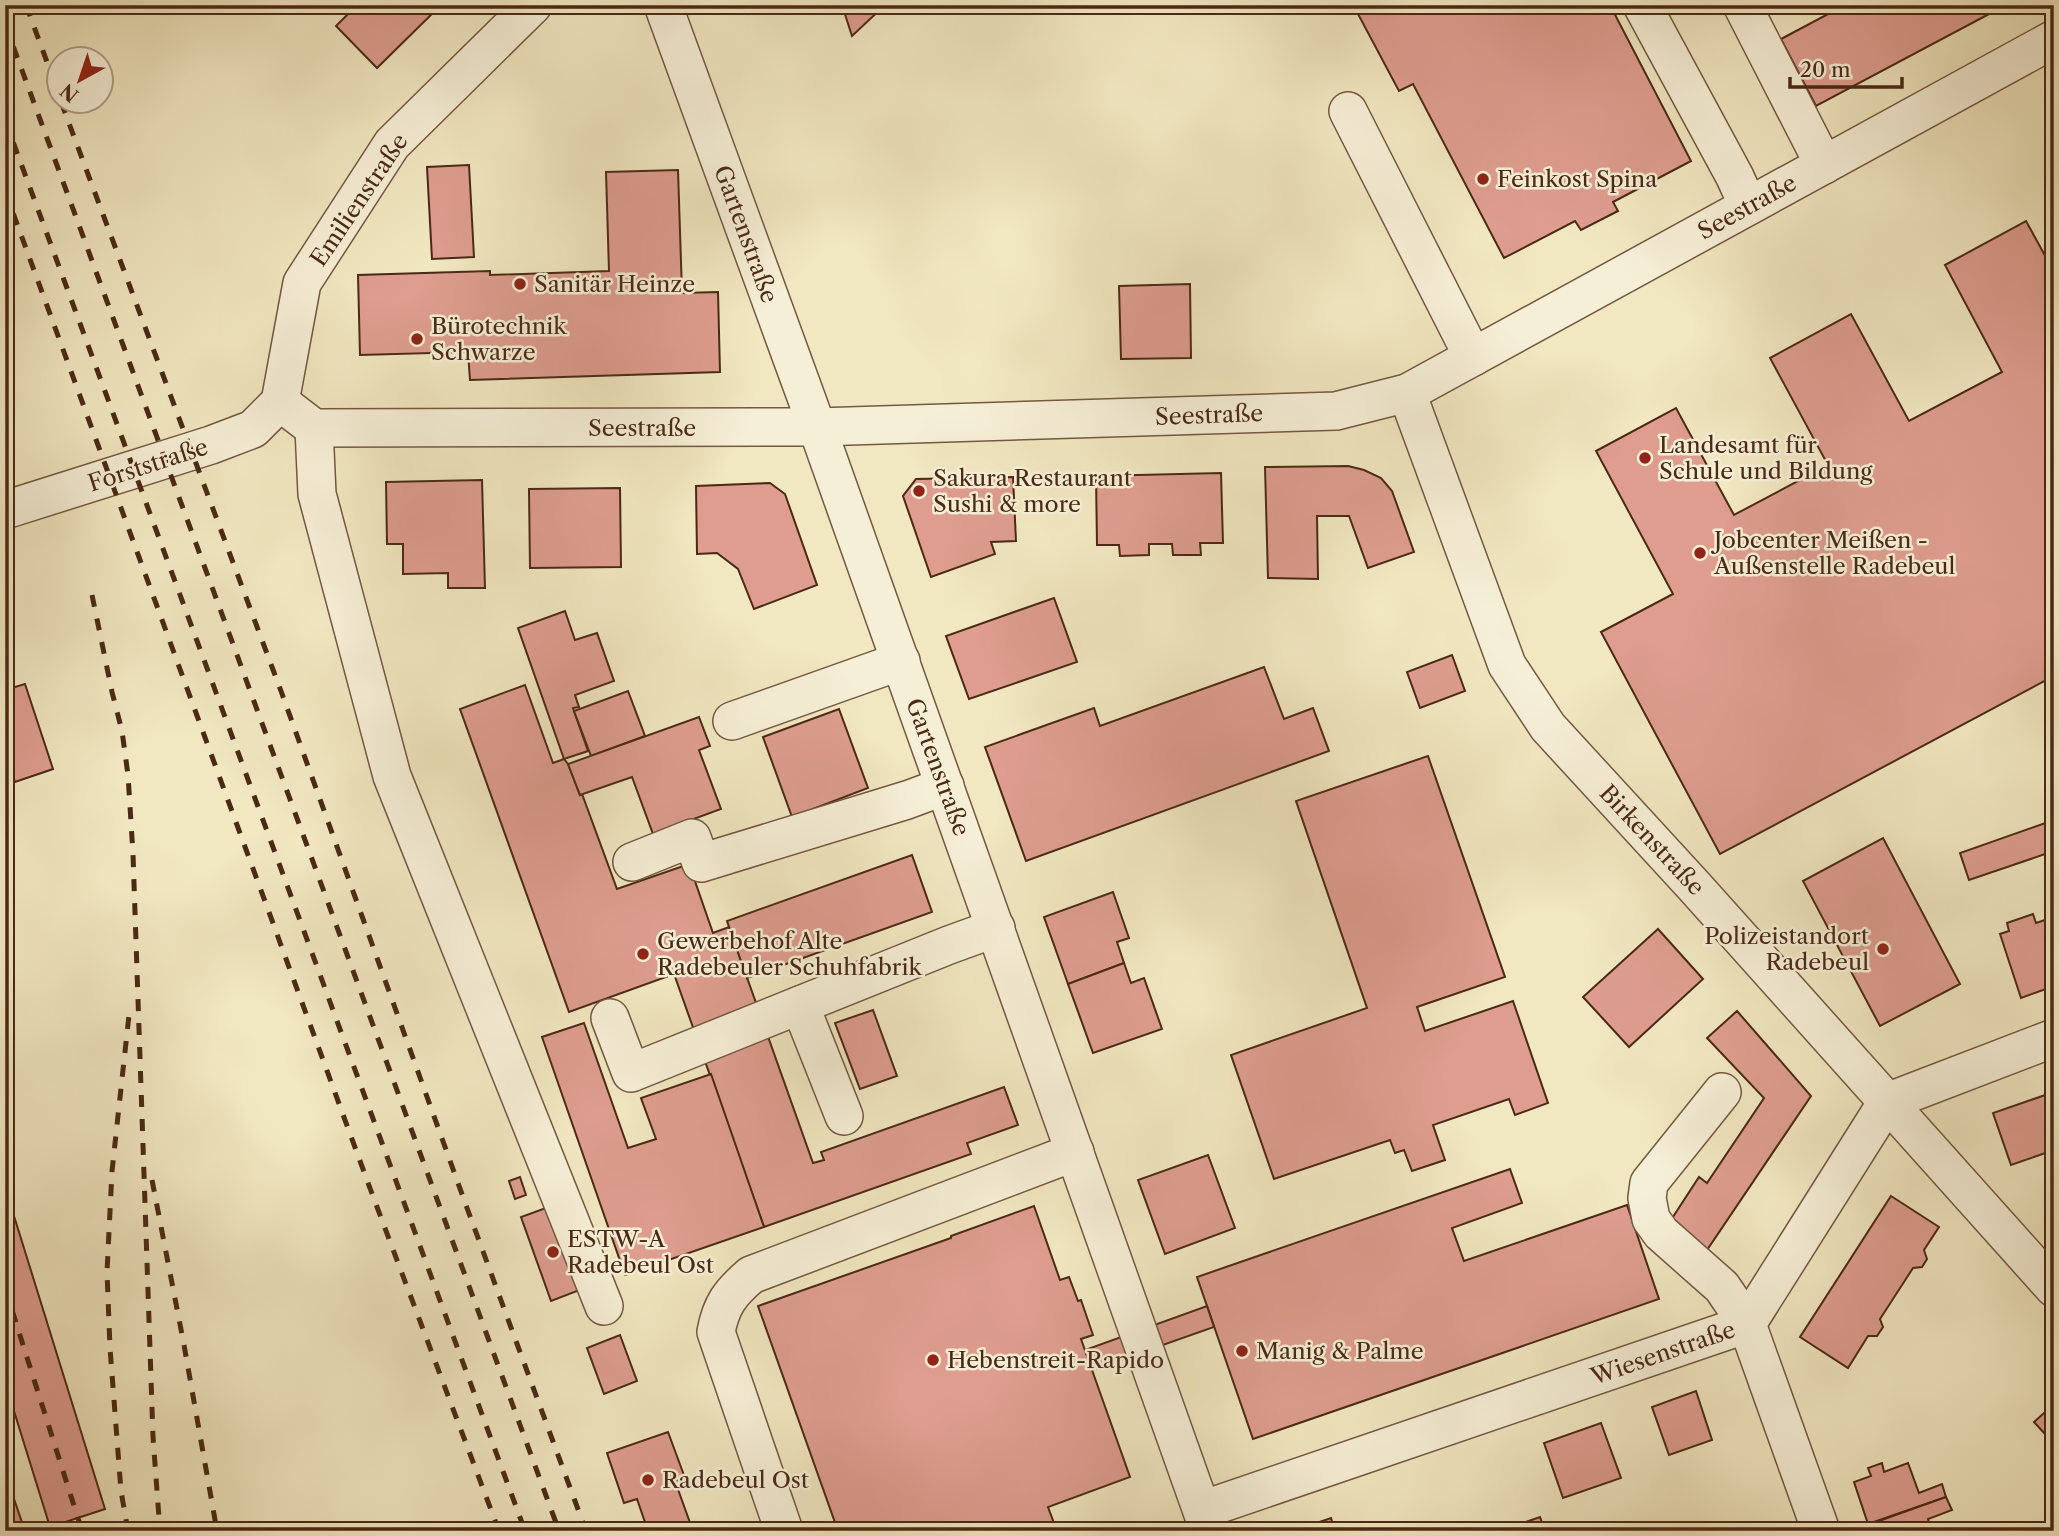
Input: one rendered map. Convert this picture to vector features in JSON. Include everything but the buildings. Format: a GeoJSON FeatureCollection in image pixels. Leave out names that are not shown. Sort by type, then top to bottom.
{"type":"FeatureCollection","features":[{"type":"Feature","properties":{"kind":"street","name":"Emilienstraße"},"geometry":{"type":"LineString","coordinates":[[280,401],[302,283],[317,259],[392,144],[533,5]]}},
{"type":"Feature","properties":{"kind":"street","name":"Gartenstraße"},"geometry":{"type":"LineString","coordinates":[[663,5],[901,661],[1206,1521]]}},
{"type":"Feature","properties":{"kind":"street"},"geometry":{"type":"LineString","coordinates":[[1642,5],[1748,206]]}},
{"type":"Feature","properties":{"kind":"street"},"geometry":{"type":"LineString","coordinates":[[1742,5],[1824,165]]}},
{"type":"Feature","properties":{"kind":"street","name":"Seestraße"},"geometry":{"type":"LineString","coordinates":[[314,428],[817,427],[1336,411],[1407,393],[2054,39]]}},
{"type":"Feature","properties":{"kind":"street"},"geometry":{"type":"LineString","coordinates":[[1348,111],[1473,358]]}},
{"type":"Feature","properties":{"kind":"street","name":"Birkenstraße"},"geometry":{"type":"LineString","coordinates":[[1407,393],[1507,665],[1548,727],[1694,886],[2054,1289]]}},
{"type":"Feature","properties":{"kind":"street"},"geometry":{"type":"LineString","coordinates":[[280,401],[314,428],[317,494],[392,776],[604,1306]]}},
{"type":"Feature","properties":{"kind":"street","name":"Forststraße"},"geometry":{"type":"LineString","coordinates":[[5,510],[211,445],[253,429],[280,401]]}},
{"type":"Feature","properties":{"kind":"street"},"geometry":{"type":"LineString","coordinates":[[732,722],[901,661]]}},
{"type":"Feature","properties":{"kind":"street"},"geometry":{"type":"LineString","coordinates":[[632,862],[692,838],[701,863],[945,786]]}},
{"type":"Feature","properties":{"kind":"street"},"geometry":{"type":"LineString","coordinates":[[610,1018],[631,1073],[996,928]]}},
{"type":"Feature","properties":{"kind":"street"},"geometry":{"type":"LineString","coordinates":[[800,1005],[844,1116]]}},
{"type":"Feature","properties":{"kind":"street"},"geometry":{"type":"LineString","coordinates":[[1887,1102],[2054,1038]]}},
{"type":"Feature","properties":{"kind":"street"},"geometry":{"type":"LineString","coordinates":[[1722,1092],[1649,1183],[1647,1198],[1651,1219],[1661,1233],[1722,1287],[1747,1324],[1821,1531]]}},
{"type":"Feature","properties":{"kind":"street","name":"Wiesenstraße"},"geometry":{"type":"LineString","coordinates":[[1206,1521],[1747,1324],[1887,1102]]}},
{"type":"Feature","properties":{"kind":"street"},"geometry":{"type":"LineString","coordinates":[[784,1531],[716,1332],[719,1314],[732,1292],[751,1275],[1075,1152]]}},
{"type":"Feature","properties":{"kind":"railway"},"geometry":{"type":"LineString","coordinates":[[26,5],[46,59]]}},
{"type":"Feature","properties":{"kind":"railway"},"geometry":{"type":"LineString","coordinates":[[5,24],[559,1531]]}},
{"type":"Feature","properties":{"kind":"railway"},"geometry":{"type":"LineString","coordinates":[[66,116],[281,691],[586,1531]]}},
{"type":"Feature","properties":{"kind":"railway"},"geometry":{"type":"LineString","coordinates":[[5,120],[525,1531]]}},
{"type":"Feature","properties":{"kind":"railway"},"geometry":{"type":"LineString","coordinates":[[5,191],[371,1191],[499,1531]]}},
{"type":"Feature","properties":{"kind":"railway"},"geometry":{"type":"LineString","coordinates":[[92,595],[122,731],[128,775],[153,1437],[160,1531]]}},
{"type":"Feature","properties":{"kind":"railway"},"geometry":{"type":"LineString","coordinates":[[128,1531],[121,1491],[107,1272],[112,1171],[130,1006]]}},
{"type":"Feature","properties":{"kind":"railway"},"geometry":{"type":"LineString","coordinates":[[152,1180],[217,1531]]}},
{"type":"Feature","properties":{"kind":"railway"},"geometry":{"type":"LineString","coordinates":[[5,1288],[82,1531]]}},
{"type":"Feature","properties":{"kind":"place","name":"Feinkost Spina"},"geometry":{"type":"Point","coordinates":[1483,179]}},
{"type":"Feature","properties":{"kind":"place","name":"Sanitär Heinze"},"geometry":{"type":"Point","coordinates":[520,284]}},
{"type":"Feature","properties":{"kind":"place","name":"Bürotechnik Schwarze"},"geometry":{"type":"Point","coordinates":[417,339]}},
{"type":"Feature","properties":{"kind":"place","name":"Landesamt für Schule und Bildung"},"geometry":{"type":"Point","coordinates":[1645,458]}},
{"type":"Feature","properties":{"kind":"place","name":"Sakura Restaurant Sushi & more"},"geometry":{"type":"Point","coordinates":[919,491]}},
{"type":"Feature","properties":{"kind":"place","name":"Jobcenter Meißen - Außenstelle Radebeul"},"geometry":{"type":"Point","coordinates":[1700,553]}},
{"type":"Feature","properties":{"kind":"place","name":"Polizeistandort Radebeul"},"geometry":{"type":"Point","coordinates":[1883,949]}},
{"type":"Feature","properties":{"kind":"place","name":"Gewerbehof Alte Radebeuler Schuhfabrik"},"geometry":{"type":"Point","coordinates":[643,954]}},
{"type":"Feature","properties":{"kind":"place","name":"ESTW-A Radebeul Ost"},"geometry":{"type":"Point","coordinates":[553,1252]}},
{"type":"Feature","properties":{"kind":"place","name":"Manig & Palme"},"geometry":{"type":"Point","coordinates":[1242,1351]}},
{"type":"Feature","properties":{"kind":"place","name":"Hebenstreit-Rapido"},"geometry":{"type":"Point","coordinates":[933,1360]}},
{"type":"Feature","properties":{"kind":"place","name":"Radebeul Ost"},"geometry":{"type":"Point","coordinates":[648,1480]}}]}
